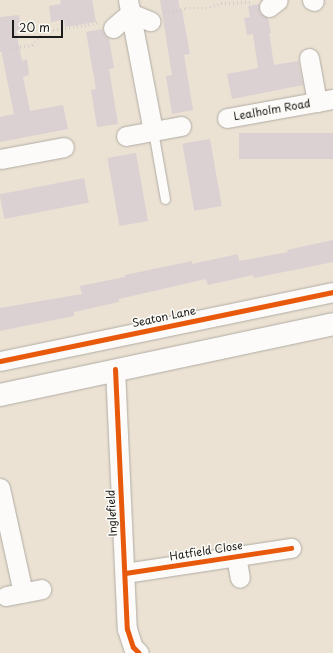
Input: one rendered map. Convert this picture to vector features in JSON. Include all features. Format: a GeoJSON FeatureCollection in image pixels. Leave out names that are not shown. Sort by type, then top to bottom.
{"type":"FeatureCollection","features":[{"type":"Feature","properties":{"kind":"main road"},"geometry":{"type":"LineString","coordinates":[[0,395],[115,369],[333,324]]}},
{"type":"Feature","properties":{"kind":"street"},"geometry":{"type":"LineString","coordinates":[[129,7],[154,17]]}},
{"type":"Feature","properties":{"kind":"street"},"geometry":{"type":"LineString","coordinates":[[108,25],[129,7]]}},
{"type":"Feature","properties":{"kind":"street"},"geometry":{"type":"LineString","coordinates":[[129,7],[153,131]]}},
{"type":"Feature","properties":{"kind":"street","name":"Lealholm Road"},"geometry":{"type":"LineString","coordinates":[[227,118],[325,101],[309,58]]}},
{"type":"Feature","properties":{"kind":"street"},"geometry":{"type":"LineString","coordinates":[[126,136],[181,126]]}},
{"type":"Feature","properties":{"kind":"street"},"geometry":{"type":"LineString","coordinates":[[0,159],[64,147]]}},
{"type":"Feature","properties":{"kind":"street","name":"Seaton Lane"},"geometry":{"type":"LineString","coordinates":[[0,361],[333,292]]}},
{"type":"Feature","properties":{"kind":"street","name":"Inglefield"},"geometry":{"type":"LineString","coordinates":[[115,369],[128,629],[133,647],[139,653]]}},
{"type":"Feature","properties":{"kind":"street"},"geometry":{"type":"LineString","coordinates":[[0,488],[24,593]]}},
{"type":"Feature","properties":{"kind":"street","name":"Hatfield Close"},"geometry":{"type":"LineString","coordinates":[[125,573],[291,548]]}},
{"type":"Feature","properties":{"kind":"street","name":"Hatfield Close"},"geometry":{"type":"LineString","coordinates":[[236,556],[240,578]]}},
{"type":"Feature","properties":{"kind":"lane"},"geometry":{"type":"LineString","coordinates":[[153,131],[165,199]]}},
{"type":"Feature","properties":{"kind":"path"},"geometry":{"type":"LineString","coordinates":[[154,17],[186,8],[206,8],[221,3],[268,3]]}},
{"type":"Feature","properties":{"kind":"path"},"geometry":{"type":"LineString","coordinates":[[0,50],[32,44],[46,31],[108,25]]}},
{"type":"Feature","properties":{"kind":"building"},"geometry":{"type":"Polygon","coordinates":[[[60,0],[92,0],[96,22],[65,27],[64,20],[51,22],[49,6],[61,4],[60,0]]]}},
{"type":"Feature","properties":{"kind":"building"},"geometry":{"type":"Polygon","coordinates":[[[160,0],[178,0],[180,10],[182,10],[190,54],[184,55],[193,110],[172,114],[166,76],[172,75],[160,0]]]}},
{"type":"Feature","properties":{"kind":"building"},"geometry":{"type":"Polygon","coordinates":[[[259,4],[260,13],[268,18],[274,65],[298,61],[303,85],[232,99],[227,74],[258,68],[253,34],[247,35],[244,18],[250,17],[248,6],[259,4]]]}},
{"type":"Feature","properties":{"kind":"building"},"geometry":{"type":"Polygon","coordinates":[[[19,15],[21,30],[16,31],[22,61],[27,59],[29,75],[23,77],[30,111],[63,105],[68,129],[0,142],[0,117],[14,114],[0,45],[0,17],[19,15]]]}},
{"type":"Feature","properties":{"kind":"building"},"geometry":{"type":"Polygon","coordinates":[[[102,29],[105,35],[109,38],[114,68],[109,69],[118,124],[97,127],[91,90],[96,89],[86,32],[102,29]]]}},
{"type":"Feature","properties":{"kind":"building"},"geometry":{"type":"Polygon","coordinates":[[[239,133],[333,133],[333,159],[239,159],[239,133]]]}},
{"type":"Feature","properties":{"kind":"building"},"geometry":{"type":"Polygon","coordinates":[[[210,139],[222,206],[194,211],[182,144],[210,139]]]}},
{"type":"Feature","properties":{"kind":"building"},"geometry":{"type":"Polygon","coordinates":[[[136,153],[148,221],[119,226],[107,158],[136,153]]]}},
{"type":"Feature","properties":{"kind":"building"},"geometry":{"type":"Polygon","coordinates":[[[84,178],[89,203],[4,219],[0,194],[84,178]]]}},
{"type":"Feature","properties":{"kind":"building"},"geometry":{"type":"Polygon","coordinates":[[[333,240],[333,262],[254,278],[253,275],[208,285],[206,279],[119,299],[119,302],[74,312],[74,316],[0,331],[0,308],[82,294],[80,286],[192,261],[192,264],[238,254],[239,261],[288,252],[287,250],[333,240]]]}},
{"type":"Feature","properties":{"kind":"cycle path"},"geometry":{"type":"LineString","coordinates":[[0,361],[333,292]]}},
{"type":"Feature","properties":{"kind":"cycle path"},"geometry":{"type":"LineString","coordinates":[[115,369],[127,629],[133,647],[139,653]]}},
{"type":"Feature","properties":{"kind":"cycle path"},"geometry":{"type":"LineString","coordinates":[[125,573],[291,548]]}}]}
